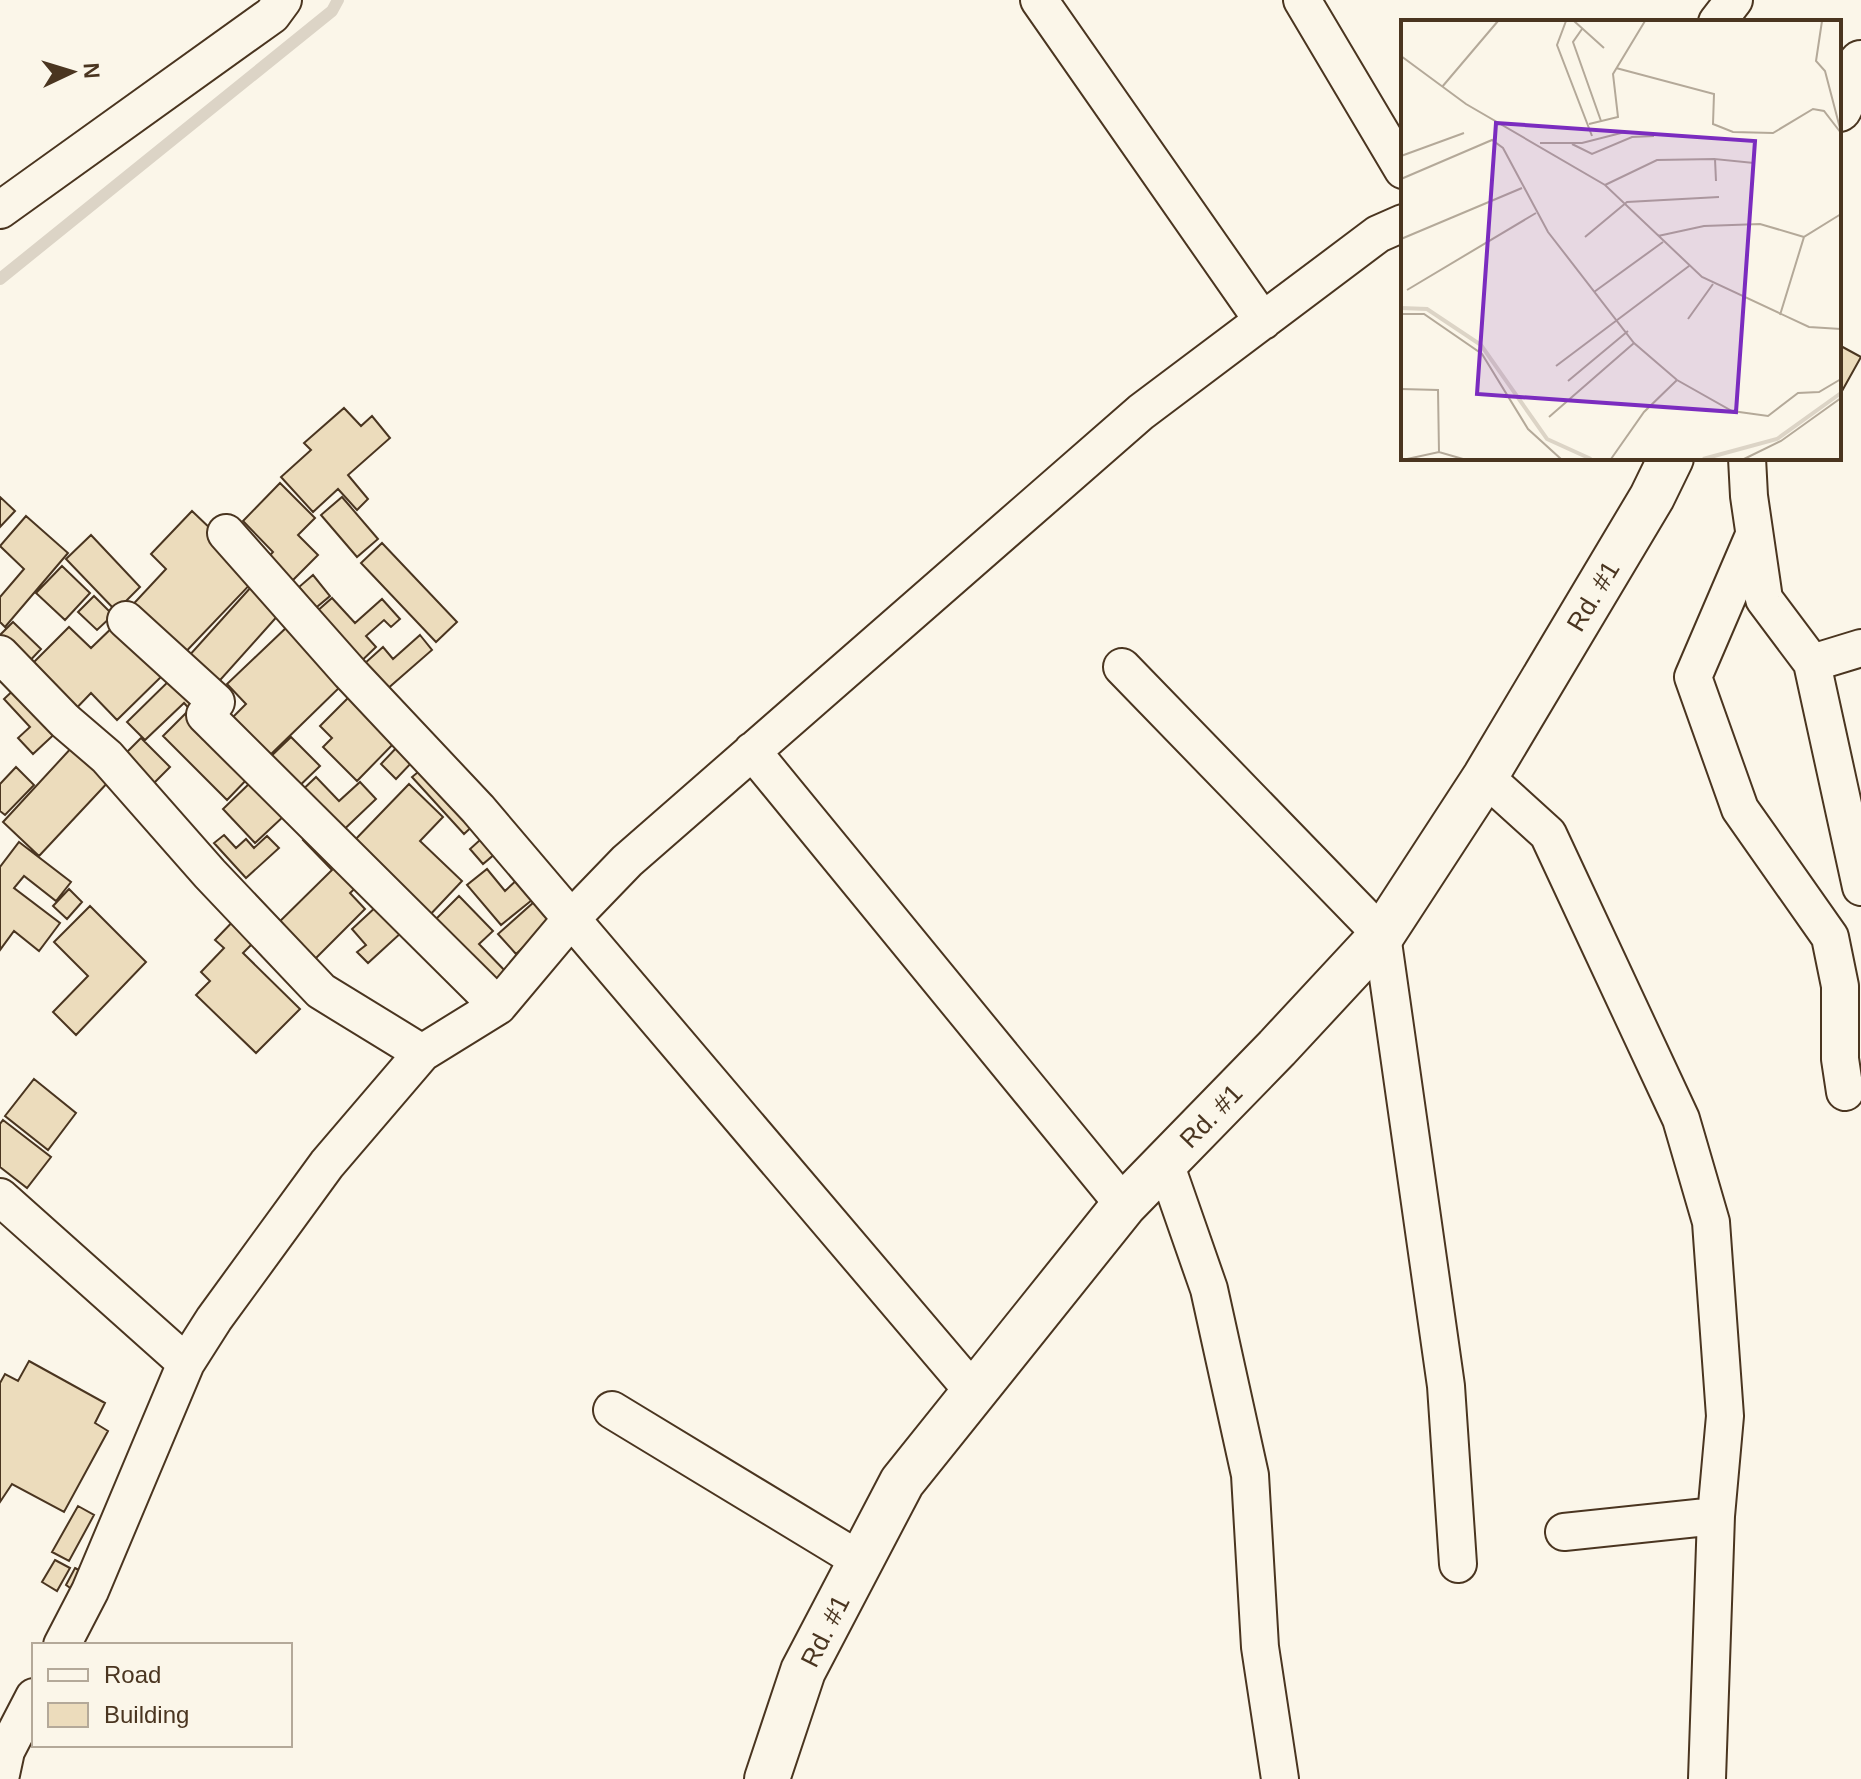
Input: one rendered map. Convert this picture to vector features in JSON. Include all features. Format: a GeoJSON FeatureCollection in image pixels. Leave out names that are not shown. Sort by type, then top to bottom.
{"type":"FeatureCollection","features":[{"type":"Feature","properties":{"kind":"main road"},"geometry":{"type":"LineString","coordinates":[[1841,105],[1861,63]]}},
{"type":"Feature","properties":{"kind":"main road","name":"Rd. #1"},"geometry":{"type":"LineString","coordinates":[[767,1779],[803,1671],[902,1482],[1124,1205],[1382,935],[1485,777],[1652,497],[1670,460]]}},
{"type":"Feature","properties":{"kind":"street"},"geometry":{"type":"LineString","coordinates":[[0,210],[272,15],[283,0]]}},
{"type":"Feature","properties":{"kind":"street"},"geometry":{"type":"LineString","coordinates":[[1039,0],[1263,321]]}},
{"type":"Feature","properties":{"kind":"street"},"geometry":{"type":"LineString","coordinates":[[1302,0],[1401,167]]}},
{"type":"Feature","properties":{"kind":"street"},"geometry":{"type":"LineString","coordinates":[[1719,20],[1734,0]]}},
{"type":"Feature","properties":{"kind":"street"},"geometry":{"type":"LineString","coordinates":[[63,1643],[90,1591],[186,1363],[327,1164],[422,1053],[498,1006],[572,918],[627,861],[1141,412],[1378,234],[1401,224]]}},
{"type":"Feature","properties":{"kind":"street"},"geometry":{"type":"LineString","coordinates":[[1747,460],[1764,599],[1812,663],[1861,887]]}},
{"type":"Feature","properties":{"kind":"street"},"geometry":{"type":"LineString","coordinates":[[226,533],[350,673],[478,809],[973,1391]]}},
{"type":"Feature","properties":{"kind":"street"},"geometry":{"type":"LineString","coordinates":[[1754,535],[1693,677],[1740,809],[1830,937],[1840,986],[1840,1059],[1845,1092]]}},
{"type":"Feature","properties":{"kind":"street"},"geometry":{"type":"LineString","coordinates":[[126,620],[216,702],[205,715],[498,1006]]}},
{"type":"Feature","properties":{"kind":"street"},"geometry":{"type":"LineString","coordinates":[[1812,663],[1861,648]]}},
{"type":"Feature","properties":{"kind":"street"},"geometry":{"type":"LineString","coordinates":[[0,654],[65,721],[107,757],[210,874],[321,991],[422,1053]]}},
{"type":"Feature","properties":{"kind":"street"},"geometry":{"type":"LineString","coordinates":[[1122,667],[1382,935],[1446,1386],[1458,1564]]}},
{"type":"Feature","properties":{"kind":"street"},"geometry":{"type":"LineString","coordinates":[[752,751],[1124,1205]]}},
{"type":"Feature","properties":{"kind":"street"},"geometry":{"type":"LineString","coordinates":[[1485,777],[1548,834],[1681,1119],[1711,1222],[1725,1416],[1716,1516],[1707,1779]]}},
{"type":"Feature","properties":{"kind":"street"},"geometry":{"type":"LineString","coordinates":[[1165,1163],[1209,1289],[1250,1475],[1260,1647],[1280,1779]]}},
{"type":"Feature","properties":{"kind":"street"},"geometry":{"type":"LineString","coordinates":[[0,1197],[186,1363]]}},
{"type":"Feature","properties":{"kind":"street"},"geometry":{"type":"LineString","coordinates":[[612,1410],[861,1561]]}},
{"type":"Feature","properties":{"kind":"street"},"geometry":{"type":"LineString","coordinates":[[1564,1532],[1716,1516]]}},
{"type":"Feature","properties":{"kind":"street"},"geometry":{"type":"LineString","coordinates":[[0,1779],[6,1751],[32,1701]]}},
{"type":"Feature","properties":{"kind":"building"},"geometry":{"type":"Polygon","coordinates":[[[1841,346],[1861,357],[1841,391],[1841,346]]]}},
{"type":"Feature","properties":{"kind":"building"},"geometry":{"type":"Polygon","coordinates":[[[344,408],[361,426],[372,416],[390,438],[348,475],[368,499],[357,510],[338,489],[313,512],[281,477],[311,450],[304,443],[344,408]]]}},
{"type":"Feature","properties":{"kind":"building"},"geometry":{"type":"Polygon","coordinates":[[[280,483],[315,518],[298,535],[318,555],[284,589],[260,566],[273,552],[243,521],[280,483]]]}},
{"type":"Feature","properties":{"kind":"building"},"geometry":{"type":"Polygon","coordinates":[[[0,497],[15,511],[0,527],[0,497]]]}},
{"type":"Feature","properties":{"kind":"building"},"geometry":{"type":"Polygon","coordinates":[[[342,497],[378,539],[357,557],[321,515],[342,497]]]}},
{"type":"Feature","properties":{"kind":"building"},"geometry":{"type":"Polygon","coordinates":[[[192,511],[259,575],[176,662],[125,613],[166,569],[151,554],[192,511]]]}},
{"type":"Feature","properties":{"kind":"building"},"geometry":{"type":"Polygon","coordinates":[[[26,516],[68,553],[5,627],[0,622],[0,597],[24,569],[0,546],[26,516]]]}},
{"type":"Feature","properties":{"kind":"building"},"geometry":{"type":"Polygon","coordinates":[[[91,535],[140,587],[116,611],[66,559],[91,535]]]}},
{"type":"Feature","properties":{"kind":"building"},"geometry":{"type":"Polygon","coordinates":[[[382,543],[457,622],[436,642],[361,563],[382,543]]]}},
{"type":"Feature","properties":{"kind":"building"},"geometry":{"type":"Polygon","coordinates":[[[62,566],[90,593],[65,620],[36,593],[62,566]]]}},
{"type":"Feature","properties":{"kind":"building"},"geometry":{"type":"Polygon","coordinates":[[[313,575],[330,596],[306,616],[298,606],[308,598],[299,587],[313,575]]]}},
{"type":"Feature","properties":{"kind":"building"},"geometry":{"type":"Polygon","coordinates":[[[252,586],[281,612],[213,688],[187,658],[252,586]]]}},
{"type":"Feature","properties":{"kind":"building"},"geometry":{"type":"Polygon","coordinates":[[[94,596],[113,615],[97,630],[78,612],[94,596]]]}},
{"type":"Feature","properties":{"kind":"building"},"geometry":{"type":"Polygon","coordinates":[[[332,598],[355,623],[382,599],[400,619],[391,627],[384,620],[366,636],[376,647],[352,670],[307,620],[332,598]]]}},
{"type":"Feature","properties":{"kind":"building"},"geometry":{"type":"Polygon","coordinates":[[[13,622],[41,649],[22,669],[0,646],[0,635],[13,622]]]}},
{"type":"Feature","properties":{"kind":"building"},"geometry":{"type":"Polygon","coordinates":[[[118,622],[167,671],[117,720],[91,693],[67,718],[23,673],[69,627],[91,648],[118,622]]]}},
{"type":"Feature","properties":{"kind":"building"},"geometry":{"type":"Polygon","coordinates":[[[288,626],[343,684],[266,759],[229,721],[246,704],[227,684],[288,626]]]}},
{"type":"Feature","properties":{"kind":"building"},"geometry":{"type":"Polygon","coordinates":[[[420,635],[432,650],[386,690],[364,664],[383,647],[393,659],[420,635]]]}},
{"type":"Feature","properties":{"kind":"building"},"geometry":{"type":"Polygon","coordinates":[[[179,671],[195,715],[184,703],[145,740],[127,722],[179,671]]]}},
{"type":"Feature","properties":{"kind":"building"},"geometry":{"type":"Polygon","coordinates":[[[21,683],[62,727],[33,754],[18,738],[30,727],[4,699],[21,683]]]}},
{"type":"Feature","properties":{"kind":"building"},"geometry":{"type":"Polygon","coordinates":[[[353,693],[399,738],[357,781],[323,747],[332,738],[320,726],[353,693]]]}},
{"type":"Feature","properties":{"kind":"building"},"geometry":{"type":"Polygon","coordinates":[[[187,712],[251,775],[227,800],[163,736],[187,712]]]}},
{"type":"Feature","properties":{"kind":"building"},"geometry":{"type":"Polygon","coordinates":[[[291,737],[320,766],[291,794],[262,765],[291,737]]]}},
{"type":"Feature","properties":{"kind":"building"},"geometry":{"type":"Polygon","coordinates":[[[141,738],[170,767],[151,786],[122,757],[141,738]]]}},
{"type":"Feature","properties":{"kind":"building"},"geometry":{"type":"Polygon","coordinates":[[[74,745],[111,779],[39,856],[3,822],[74,745]]]}},
{"type":"Feature","properties":{"kind":"building"},"geometry":{"type":"Polygon","coordinates":[[[399,745],[414,760],[396,779],[381,764],[399,745]]]}},
{"type":"Feature","properties":{"kind":"building"},"geometry":{"type":"Polygon","coordinates":[[[429,763],[480,819],[464,834],[412,777],[429,763]]]}},
{"type":"Feature","properties":{"kind":"building"},"geometry":{"type":"Polygon","coordinates":[[[16,767],[34,785],[5,815],[0,811],[0,784],[16,767]]]}},
{"type":"Feature","properties":{"kind":"building"},"geometry":{"type":"Polygon","coordinates":[[[316,777],[339,801],[360,782],[376,799],[334,839],[294,798],[316,777]]]}},
{"type":"Feature","properties":{"kind":"building"},"geometry":{"type":"Polygon","coordinates":[[[253,780],[285,815],[255,843],[223,809],[253,780]]]}},
{"type":"Feature","properties":{"kind":"building"},"geometry":{"type":"Polygon","coordinates":[[[409,784],[443,817],[420,841],[462,881],[427,918],[351,844],[409,784]]]}},
{"type":"Feature","properties":{"kind":"building"},"geometry":{"type":"Polygon","coordinates":[[[313,831],[362,882],[350,893],[365,909],[304,970],[268,933],[332,870],[303,840],[313,831]]]}},
{"type":"Feature","properties":{"kind":"building"},"geometry":{"type":"Polygon","coordinates":[[[490,831],[503,847],[483,864],[470,849],[490,831]]]}},
{"type":"Feature","properties":{"kind":"building"},"geometry":{"type":"Polygon","coordinates":[[[224,835],[236,848],[246,839],[254,848],[267,836],[279,848],[246,878],[214,843],[224,835]]]}},
{"type":"Feature","properties":{"kind":"building"},"geometry":{"type":"Polygon","coordinates":[[[19,842],[71,882],[56,901],[24,876],[14,888],[60,923],[39,951],[14,931],[0,950],[0,867],[19,842]]]}},
{"type":"Feature","properties":{"kind":"building"},"geometry":{"type":"Polygon","coordinates":[[[487,869],[505,891],[520,877],[537,896],[501,925],[467,885],[487,869]]]}},
{"type":"Feature","properties":{"kind":"building"},"geometry":{"type":"Polygon","coordinates":[[[69,889],[82,902],[67,919],[53,906],[69,889]]]}},
{"type":"Feature","properties":{"kind":"building"},"geometry":{"type":"Polygon","coordinates":[[[459,896],[493,931],[479,944],[512,978],[501,989],[434,921],[459,896]]]}},
{"type":"Feature","properties":{"kind":"building"},"geometry":{"type":"Polygon","coordinates":[[[534,902],[551,922],[516,954],[498,934],[534,902]]]}},
{"type":"Feature","properties":{"kind":"building"},"geometry":{"type":"Polygon","coordinates":[[[378,905],[402,932],[368,963],[357,952],[366,945],[352,929],[378,905]]]}},
{"type":"Feature","properties":{"kind":"building"},"geometry":{"type":"Polygon","coordinates":[[[90,906],[146,962],[76,1035],[53,1012],[88,976],[54,942],[90,906]]]}},
{"type":"Feature","properties":{"kind":"building"},"geometry":{"type":"Polygon","coordinates":[[[241,913],[262,934],[243,953],[300,1009],[256,1053],[196,995],[210,981],[201,972],[224,948],[215,940],[241,913]]]}},
{"type":"Feature","properties":{"kind":"building"},"geometry":{"type":"Polygon","coordinates":[[[34,1079],[76,1113],[48,1150],[5,1116],[34,1079]]]}},
{"type":"Feature","properties":{"kind":"building"},"geometry":{"type":"Polygon","coordinates":[[[3,1120],[51,1157],[27,1188],[0,1167],[0,1124],[3,1120]]]}},
{"type":"Feature","properties":{"kind":"building"},"geometry":{"type":"Polygon","coordinates":[[[29,1361],[105,1403],[95,1423],[108,1431],[64,1512],[12,1484],[0,1502],[0,1383],[5,1374],[18,1381],[29,1361]]]}},
{"type":"Feature","properties":{"kind":"building"},"geometry":{"type":"Polygon","coordinates":[[[78,1506],[94,1515],[69,1561],[52,1552],[78,1506]]]}},
{"type":"Feature","properties":{"kind":"building"},"geometry":{"type":"Polygon","coordinates":[[[55,1560],[70,1568],[57,1591],[42,1582],[55,1560]]]}},
{"type":"Feature","properties":{"kind":"building"},"geometry":{"type":"Polygon","coordinates":[[[75,1568],[86,1574],[76,1592],[66,1585],[75,1568]]]}},
{"type":"Feature","properties":{"kind":"waterway"},"geometry":{"type":"LineString","coordinates":[[0,279],[332,11],[338,0]]}}]}
